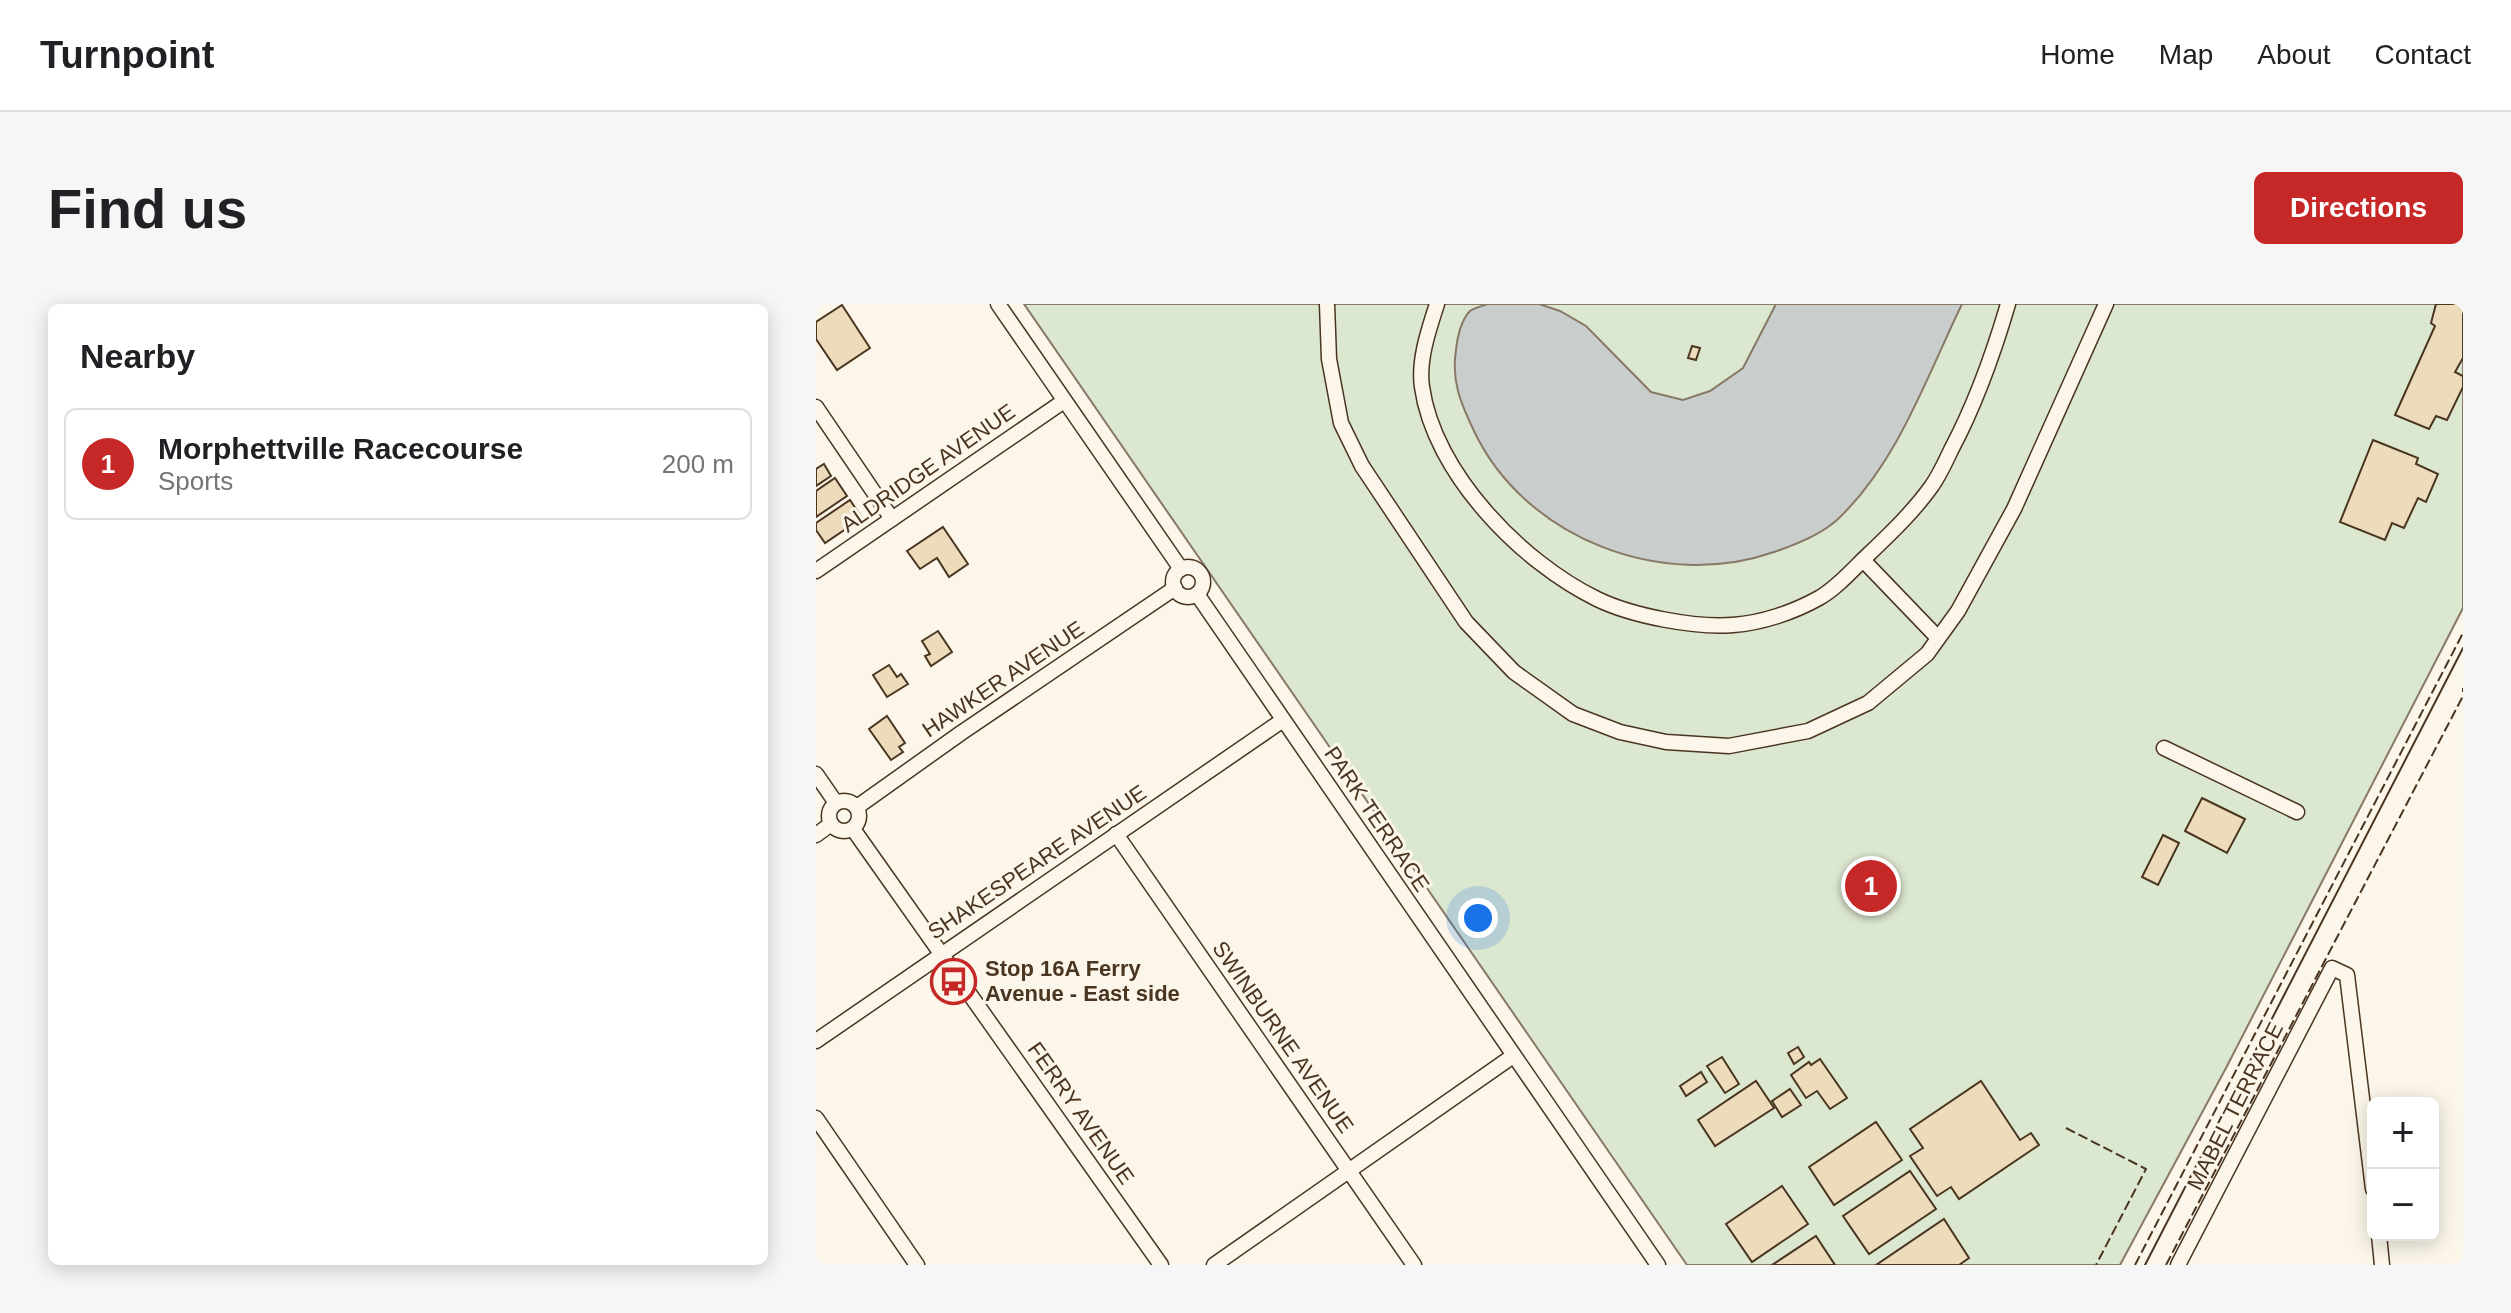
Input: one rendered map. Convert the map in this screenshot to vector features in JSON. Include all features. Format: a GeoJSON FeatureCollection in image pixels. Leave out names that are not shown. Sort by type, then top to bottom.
{"type":"FeatureCollection","features":[{"type":"Feature","properties":{"kind":"street"},"geometry":{"type":"LineString","coordinates":[[998,304],[1181,569]]}},
{"type":"Feature","properties":{"kind":"street"},"geometry":{"type":"LineString","coordinates":[[1327,304],[1329,359],[1341,423],[1362,466],[1466,622],[1514,672],[1573,714],[1620,732],[1666,742],[1729,746],[1808,731],[1868,703],[1927,654],[1958,611],[2014,509],[2106,304]]}},
{"type":"Feature","properties":{"kind":"street"},"geometry":{"type":"LineString","coordinates":[[1437,304],[1427,337],[1421,383],[1428,414],[1445,456],[1467,490],[1505,532],[1559,576],[1598,600],[1639,613],[1684,622],[1732,625],[1772,618],[1821,598],[1903,520],[1933,485],[1966,423],[1990,366],[2008,304]]}},
{"type":"Feature","properties":{"kind":"street","name":"ALDRIDGE AVENUE"},"geometry":{"type":"LineString","coordinates":[[816,571],[1064,401]]}},
{"type":"Feature","properties":{"kind":"street"},"geometry":{"type":"LineString","coordinates":[[816,407],[892,519]]}},
{"type":"Feature","properties":{"kind":"street"},"geometry":{"type":"LineString","coordinates":[[1863,560],[1938,638]]}},
{"type":"Feature","properties":{"kind":"street"},"geometry":{"type":"LineString","coordinates":[[1192,567],[1201,574],[1203,587],[1197,594],[1183,596],[1175,588],[1173,579],[1181,569],[1192,567]]}},
{"type":"Feature","properties":{"kind":"street","name":"HAWKER AVENUE"},"geometry":{"type":"LineString","coordinates":[[857,807],[1175,588]]}},
{"type":"Feature","properties":{"kind":"street","name":"PARK TERRACE"},"geometry":{"type":"LineString","coordinates":[[1197,594],[1658,1265]]}},
{"type":"Feature","properties":{"kind":"street","name":"SHAKESPEARE AVENUE"},"geometry":{"type":"LineString","coordinates":[[816,1041],[1283,720]]}},
{"type":"Feature","properties":{"kind":"street"},"geometry":{"type":"LineString","coordinates":[[2164,748],[2297,812]]}},
{"type":"Feature","properties":{"kind":"street"},"geometry":{"type":"LineString","coordinates":[[816,774],[836,803]]}},
{"type":"Feature","properties":{"kind":"street"},"geometry":{"type":"LineString","coordinates":[[847,801],[857,807],[860,819],[853,829],[841,831],[831,824],[829,813],[836,803],[847,801]]}},
{"type":"Feature","properties":{"kind":"street"},"geometry":{"type":"LineString","coordinates":[[816,835],[831,824]]}},
{"type":"Feature","properties":{"kind":"street","name":"FERRY AVENUE"},"geometry":{"type":"LineString","coordinates":[[853,829],[1161,1265]]}},
{"type":"Feature","properties":{"kind":"street","name":"SWINBURNE AVENUE"},"geometry":{"type":"LineString","coordinates":[[1116,834],[1414,1265]]}},
{"type":"Feature","properties":{"kind":"street","name":"MABEL TERRACE"},"geometry":{"type":"LineString","coordinates":[[2178,1265],[2332,968],[2347,975],[2371,1169]]}},
{"type":"Feature","properties":{"kind":"street"},"geometry":{"type":"LineString","coordinates":[[1214,1265],[1513,1056]]}},
{"type":"Feature","properties":{"kind":"street"},"geometry":{"type":"LineString","coordinates":[[816,1118],[917,1265]]}},
{"type":"Feature","properties":{"kind":"street"},"geometry":{"type":"LineString","coordinates":[[2380,1241],[2382,1265]]}},
{"type":"Feature","properties":{"kind":"green space"},"geometry":{"type":"Polygon","coordinates":[[[1024,304],[2463,304],[2463,608],[2226,1068],[2120,1265],[1687,1265],[1024,304]]]}},
{"type":"Feature","properties":{"kind":"shaded area"},"geometry":{"type":"Polygon","coordinates":[[[1487,304],[1539,304],[1560,311],[1586,326],[1651,392],[1683,400],[1710,391],[1743,368],[1776,304],[1962,304],[1894,445],[1878,471],[1838,519],[1816,534],[1774,552],[1731,562],[1687,565],[1644,559],[1602,547],[1562,527],[1527,501],[1497,469],[1465,411],[1455,372],[1457,340],[1464,319],[1470,311],[1487,304]]]}},
{"type":"Feature","properties":{"kind":"building"},"geometry":{"type":"Polygon","coordinates":[[[2436,304],[2463,304],[2463,358],[2455,372],[2463,376],[2463,387],[2447,420],[2436,416],[2429,429],[2395,415],[2435,326],[2431,323],[2436,304]]]}},
{"type":"Feature","properties":{"kind":"building"},"geometry":{"type":"Polygon","coordinates":[[[842,305],[870,348],[837,370],[816,339],[816,322],[842,305]]]}},
{"type":"Feature","properties":{"kind":"building"},"geometry":{"type":"Polygon","coordinates":[[[1692,346],[1700,348],[1696,360],[1688,358],[1692,346]]]}},
{"type":"Feature","properties":{"kind":"building"},"geometry":{"type":"Polygon","coordinates":[[[2373,440],[2418,458],[2416,464],[2438,474],[2426,502],[2418,498],[2404,528],[2392,523],[2385,540],[2340,522],[2373,440]]]}},
{"type":"Feature","properties":{"kind":"building"},"geometry":{"type":"Polygon","coordinates":[[[824,464],[831,476],[816,486],[816,469],[824,464]]]}},
{"type":"Feature","properties":{"kind":"building"},"geometry":{"type":"Polygon","coordinates":[[[835,478],[847,496],[816,517],[816,491],[835,478]]]}},
{"type":"Feature","properties":{"kind":"building"},"geometry":{"type":"Polygon","coordinates":[[[850,500],[862,518],[825,543],[816,530],[816,523],[850,500]]]}},
{"type":"Feature","properties":{"kind":"building"},"geometry":{"type":"Polygon","coordinates":[[[943,527],[968,564],[949,577],[937,558],[920,569],[907,551],[943,527]]]}},
{"type":"Feature","properties":{"kind":"building"},"geometry":{"type":"Polygon","coordinates":[[[938,631],[952,652],[931,666],[925,656],[930,654],[922,641],[938,631]]]}},
{"type":"Feature","properties":{"kind":"building"},"geometry":{"type":"Polygon","coordinates":[[[889,665],[897,677],[901,674],[908,684],[887,697],[873,675],[889,665]]]}},
{"type":"Feature","properties":{"kind":"building"},"geometry":{"type":"Polygon","coordinates":[[[887,716],[905,743],[899,747],[903,752],[891,760],[869,729],[887,716]]]}},
{"type":"Feature","properties":{"kind":"building"},"geometry":{"type":"Polygon","coordinates":[[[2202,798],[2245,819],[2227,853],[2185,831],[2202,798]]]}},
{"type":"Feature","properties":{"kind":"building"},"geometry":{"type":"Polygon","coordinates":[[[2163,835],[2179,843],[2158,885],[2142,877],[2163,835]]]}},
{"type":"Feature","properties":{"kind":"building"},"geometry":{"type":"Polygon","coordinates":[[[1798,1047],[1804,1057],[1794,1064],[1788,1053],[1798,1047]]]}},
{"type":"Feature","properties":{"kind":"building"},"geometry":{"type":"Polygon","coordinates":[[[1722,1057],[1739,1084],[1725,1093],[1707,1066],[1722,1057]]]}},
{"type":"Feature","properties":{"kind":"building"},"geometry":{"type":"Polygon","coordinates":[[[1820,1059],[1847,1098],[1830,1109],[1817,1091],[1806,1098],[1791,1075],[1809,1062],[1811,1065],[1820,1059]]]}},
{"type":"Feature","properties":{"kind":"building"},"geometry":{"type":"Polygon","coordinates":[[[1701,1072],[1707,1082],[1686,1096],[1680,1086],[1701,1072]]]}},
{"type":"Feature","properties":{"kind":"building"},"geometry":{"type":"Polygon","coordinates":[[[1756,1081],[1774,1108],[1715,1146],[1698,1120],[1756,1081]]]}},
{"type":"Feature","properties":{"kind":"building"},"geometry":{"type":"Polygon","coordinates":[[[1981,1081],[2020,1140],[2031,1133],[2039,1145],[1959,1199],[1951,1187],[1937,1196],[1910,1156],[1923,1148],[1910,1129],[1981,1081]]]}},
{"type":"Feature","properties":{"kind":"building"},"geometry":{"type":"Polygon","coordinates":[[[1790,1089],[1801,1105],[1782,1117],[1772,1101],[1790,1089]]]}},
{"type":"Feature","properties":{"kind":"building"},"geometry":{"type":"Polygon","coordinates":[[[1876,1122],[1902,1160],[1834,1205],[1809,1167],[1876,1122]]]}},
{"type":"Feature","properties":{"kind":"building"},"geometry":{"type":"Polygon","coordinates":[[[1910,1171],[1936,1209],[1869,1254],[1843,1216],[1910,1171]]]}},
{"type":"Feature","properties":{"kind":"building"},"geometry":{"type":"Polygon","coordinates":[[[1782,1186],[1808,1224],[1752,1262],[1726,1224],[1782,1186]]]}},
{"type":"Feature","properties":{"kind":"building"},"geometry":{"type":"Polygon","coordinates":[[[1944,1219],[1969,1258],[1959,1265],[1876,1265],[1944,1219]]]}},
{"type":"Feature","properties":{"kind":"building"},"geometry":{"type":"Polygon","coordinates":[[[1816,1236],[1835,1265],[1772,1265],[1816,1236]]]}},
{"type":"Feature","properties":{"kind":"tram line"},"geometry":{"type":"LineString","coordinates":[[2145,1265],[2463,648]]}},
{"type":"Feature","properties":{"kind":"fence"},"geometry":{"type":"LineString","coordinates":[[2135,1265],[2463,633]]}},
{"type":"Feature","properties":{"kind":"fence"},"geometry":{"type":"LineString","coordinates":[[2166,1265],[2463,696]]}},
{"type":"Feature","properties":{"kind":"fence"},"geometry":{"type":"LineString","coordinates":[[2066,1128],[2146,1169],[2096,1265]]}},
{"type":"Feature","properties":{"kind":"place","name":"Morphettville Racecourse"},"geometry":{"type":"Point","coordinates":[1871,886]}},
{"type":"Feature","properties":{"kind":"place","name":"Stop 16A Ferry Avenue - East side"},"geometry":{"type":"Point","coordinates":[954,981]}}]}
